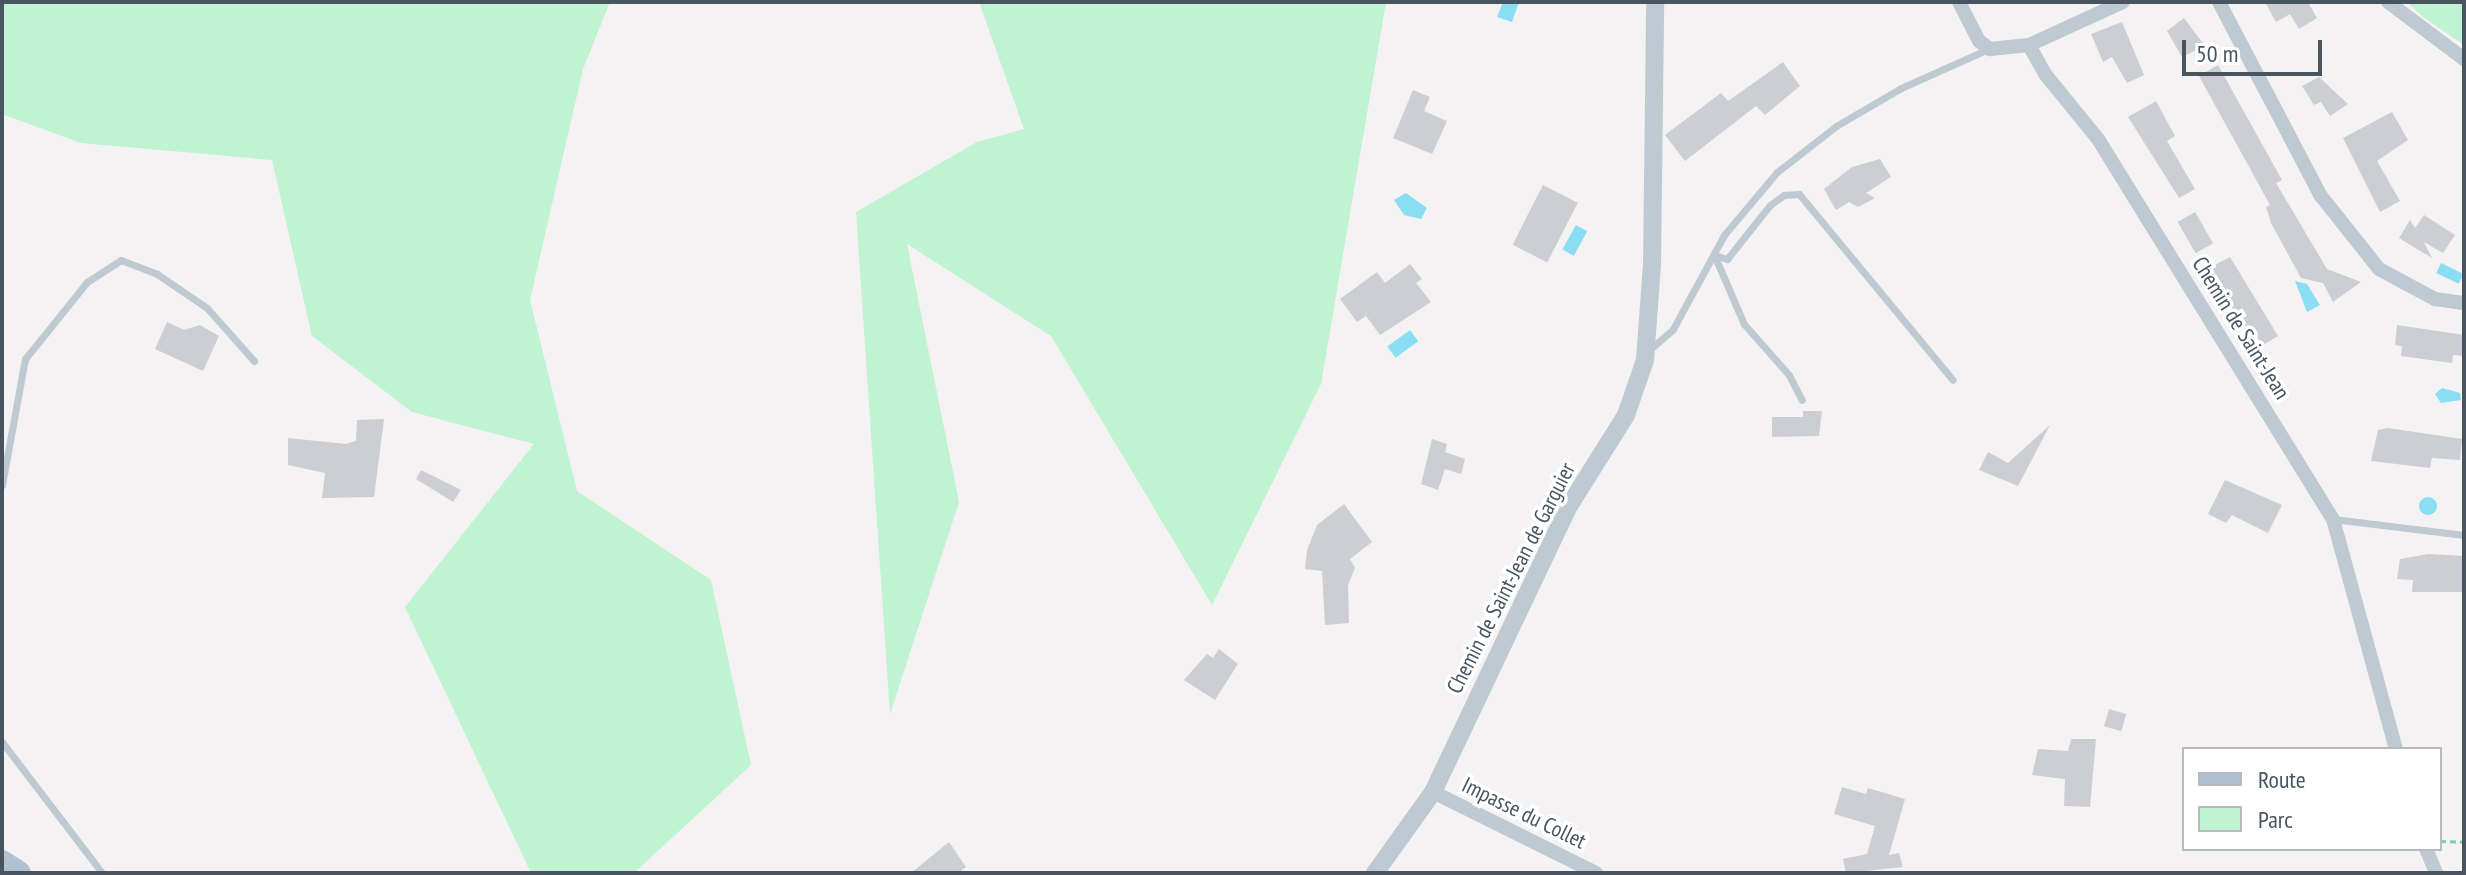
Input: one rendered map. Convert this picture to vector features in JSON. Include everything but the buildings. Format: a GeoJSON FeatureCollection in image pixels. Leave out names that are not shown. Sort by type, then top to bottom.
{"type":"FeatureCollection","features":[{"type":"Feature","properties":{"kind":"main road"},"geometry":{"type":"LineString","coordinates":[[2,862],[19,873]]}},
{"type":"Feature","properties":{"kind":"street","name":"Chemin de Saint-Jean de Garguier"},"geometry":{"type":"LineString","coordinates":[[1375,873],[1433,792],[1569,506],[1626,415],[1645,353],[1652,265],[1655,2]]}},
{"type":"Feature","properties":{"kind":"street"},"geometry":{"type":"LineString","coordinates":[[1959,2],[1979,41],[1990,49],[2029,45],[2123,2]]}},
{"type":"Feature","properties":{"kind":"street"},"geometry":{"type":"LineString","coordinates":[[2219,2],[2321,196],[2379,269],[2435,299],[2464,303]]}},
{"type":"Feature","properties":{"kind":"street"},"geometry":{"type":"LineString","coordinates":[[2388,2],[2464,59]]}},
{"type":"Feature","properties":{"kind":"street","name":"Chemin de Saint-Jean"},"geometry":{"type":"LineString","coordinates":[[2029,45],[2045,74],[2098,139],[2333,519],[2395,747]]}},
{"type":"Feature","properties":{"kind":"street","name":"Impasse du Collet"},"geometry":{"type":"LineString","coordinates":[[1433,792],[1596,873]]}},
{"type":"Feature","properties":{"kind":"street"},"geometry":{"type":"LineString","coordinates":[[2427,851],[2436,873]]}},
{"type":"Feature","properties":{"kind":"lane"},"geometry":{"type":"LineString","coordinates":[[1645,353],[1673,329],[1714,255],[1777,172],[1836,126],[1901,88],[1990,49]]}},
{"type":"Feature","properties":{"kind":"lane"},"geometry":{"type":"LineString","coordinates":[[1714,255],[1727,259],[1770,205],[1799,194],[1953,380]]}},
{"type":"Feature","properties":{"kind":"lane"},"geometry":{"type":"LineString","coordinates":[[1714,255],[1723,265],[1744,324],[1789,375],[1802,400]]}},
{"type":"Feature","properties":{"kind":"lane"},"geometry":{"type":"LineString","coordinates":[[2,485],[25,359],[87,282],[121,260],[157,274],[207,308],[254,361]]}},
{"type":"Feature","properties":{"kind":"lane"},"geometry":{"type":"LineString","coordinates":[[2333,519],[2464,535]]}},
{"type":"Feature","properties":{"kind":"lane"},"geometry":{"type":"LineString","coordinates":[[2,742],[102,873]]}},
{"type":"Feature","properties":{"kind":"path"},"geometry":{"type":"LineString","coordinates":[[2442,841],[2464,842]]}},
{"type":"Feature","properties":{"kind":"green space"},"geometry":{"type":"Polygon","coordinates":[[[2,2],[610,2],[583,69],[530,300],[577,491],[711,580],[751,765],[634,873],[531,873],[405,607],[534,444],[412,412],[312,336],[272,160],[81,143],[2,114],[2,2]]]}},
{"type":"Feature","properties":{"kind":"green space"},"geometry":{"type":"Polygon","coordinates":[[[979,2],[1386,2],[1321,384],[1212,605],[1051,336],[907,244],[959,502],[890,714],[856,212],[977,142],[1024,129],[979,2]]]}},
{"type":"Feature","properties":{"kind":"green space"},"geometry":{"type":"Polygon","coordinates":[[[2407,2],[2464,2],[2464,45],[2423,17],[2407,2]]]}},
{"type":"Feature","properties":{"kind":"water"},"geometry":{"type":"Polygon","coordinates":[[[1503,2],[1519,2],[1512,22],[1497,17],[1503,2]]]}},
{"type":"Feature","properties":{"kind":"water"},"geometry":{"type":"Polygon","coordinates":[[[1406,193],[1427,208],[1421,219],[1404,215],[1394,200],[1406,193]]]}},
{"type":"Feature","properties":{"kind":"water"},"geometry":{"type":"Polygon","coordinates":[[[1576,225],[1587,231],[1574,256],[1562,249],[1576,225]]]}},
{"type":"Feature","properties":{"kind":"water"},"geometry":{"type":"Polygon","coordinates":[[[2441,263],[2463,274],[2459,284],[2436,273],[2441,263]]]}},
{"type":"Feature","properties":{"kind":"water"},"geometry":{"type":"Polygon","coordinates":[[[2295,281],[2307,284],[2320,305],[2307,312],[2295,281]]]}},
{"type":"Feature","properties":{"kind":"water"},"geometry":{"type":"Polygon","coordinates":[[[1410,330],[1418,341],[1396,358],[1387,346],[1410,330]]]}},
{"type":"Feature","properties":{"kind":"water"},"geometry":{"type":"Polygon","coordinates":[[[2442,388],[2460,393],[2461,400],[2441,403],[2435,394],[2442,388]]]}},
{"type":"Feature","properties":{"kind":"water"},"geometry":{"type":"Polygon","coordinates":[[[2424,497],[2432,497],[2437,506],[2435,513],[2424,515],[2419,510],[2419,502],[2424,497]]]}}]}
